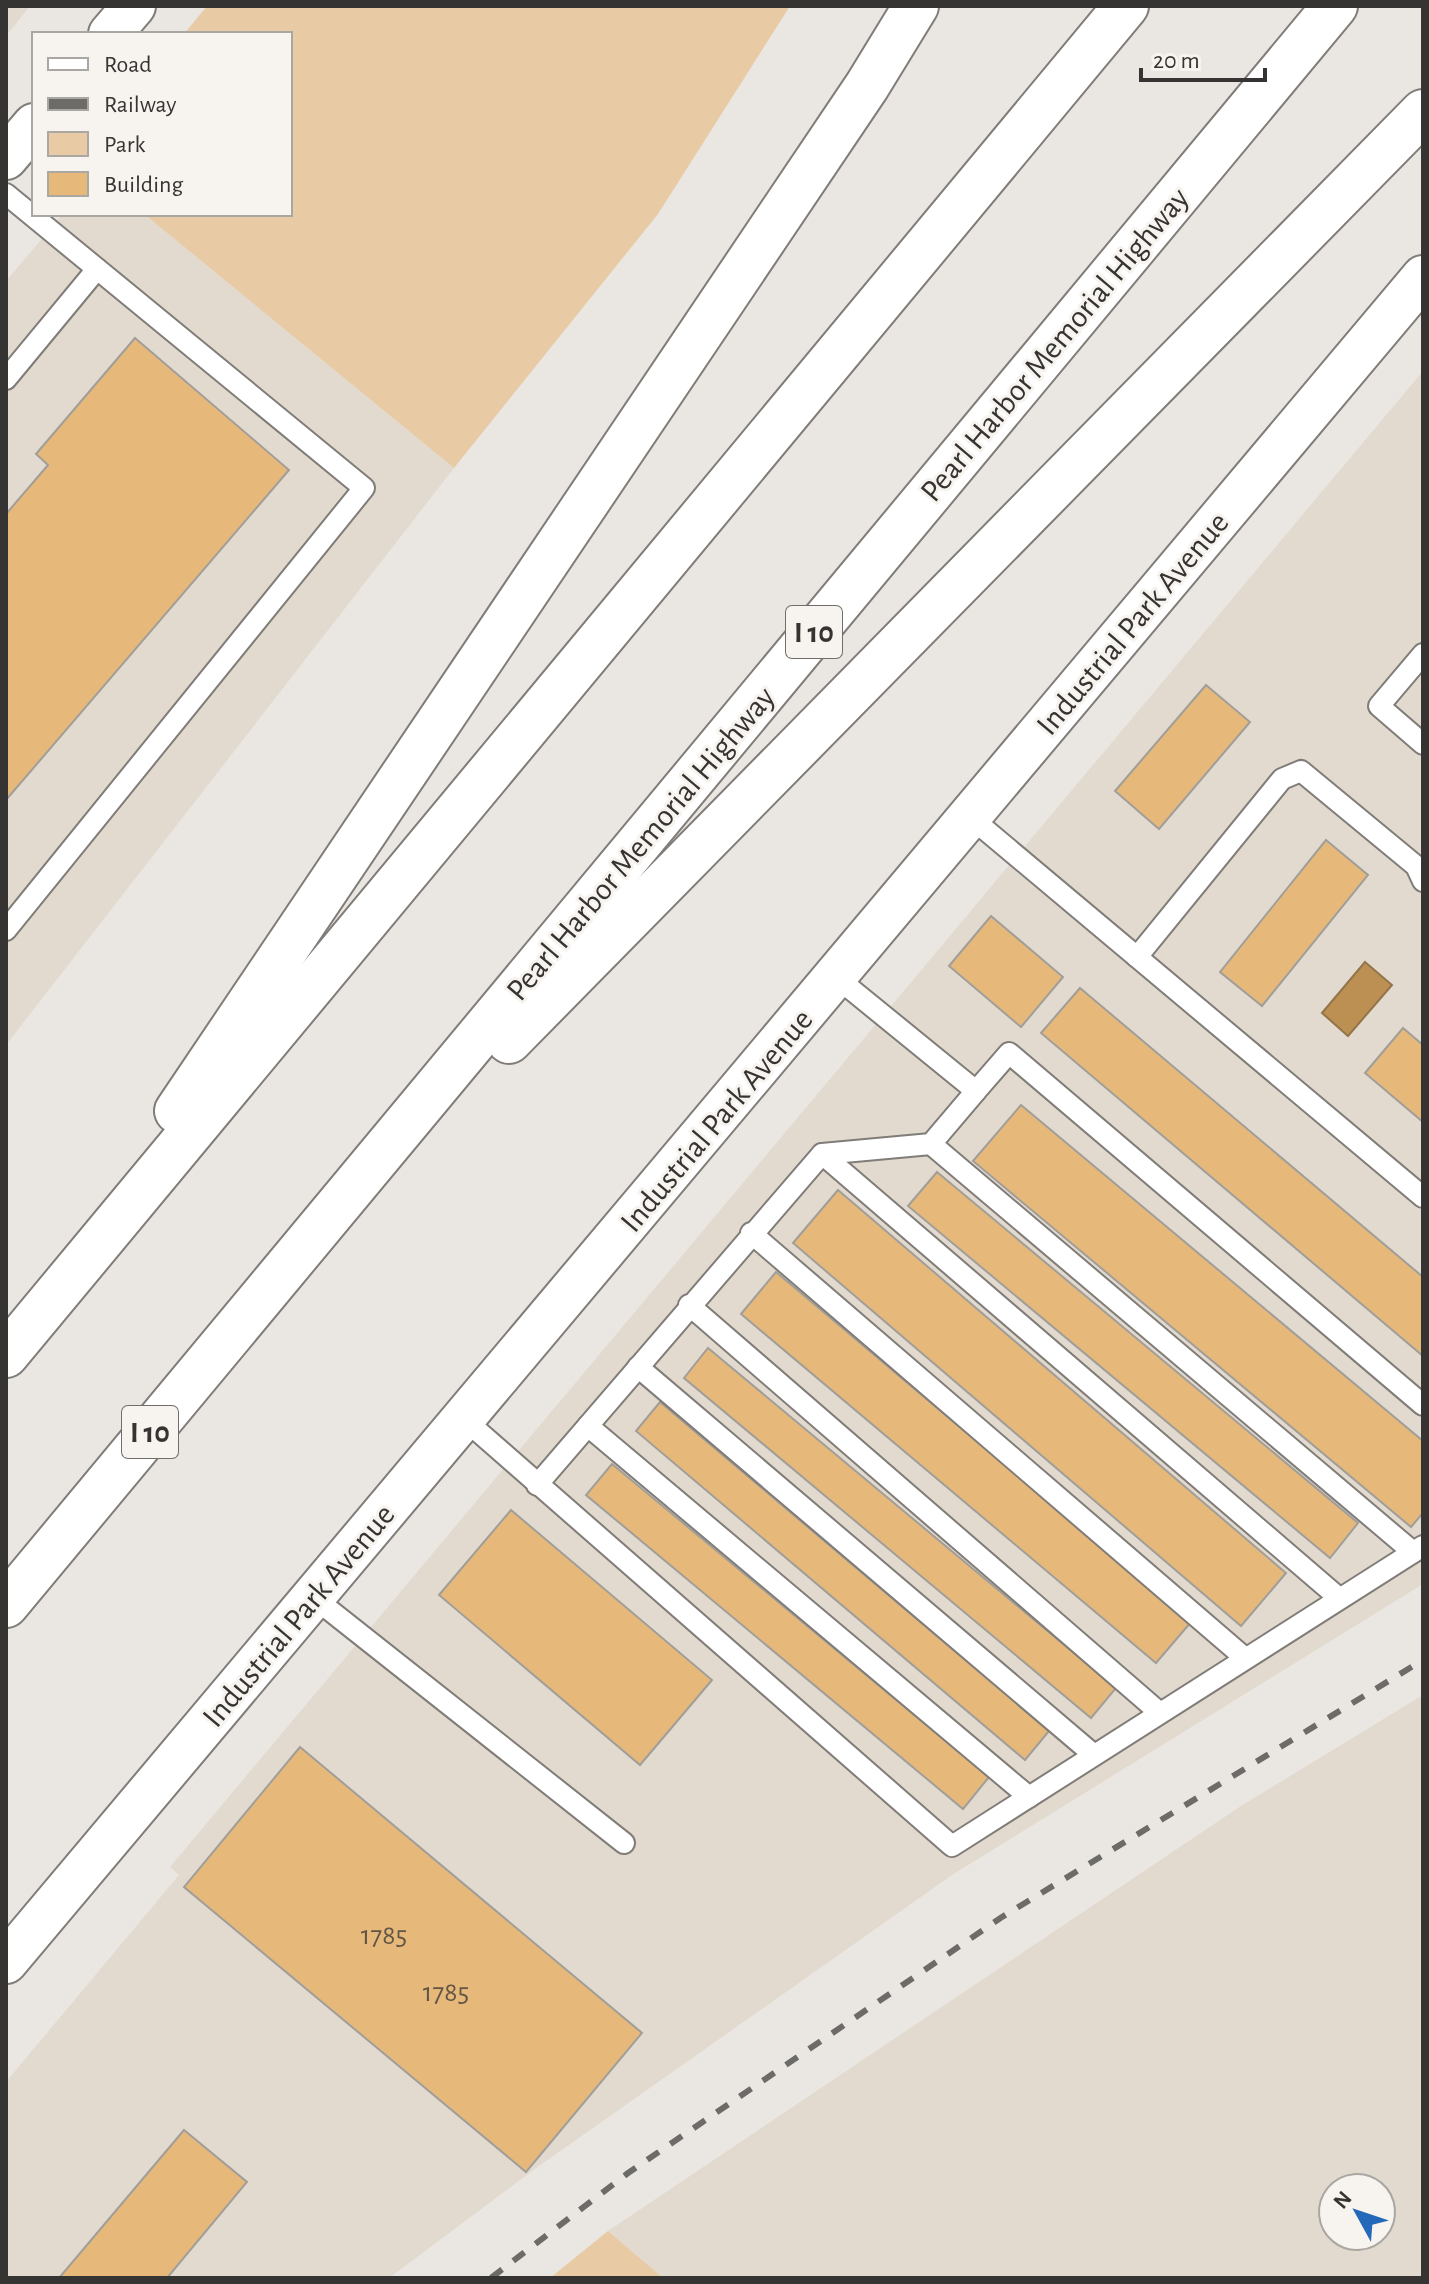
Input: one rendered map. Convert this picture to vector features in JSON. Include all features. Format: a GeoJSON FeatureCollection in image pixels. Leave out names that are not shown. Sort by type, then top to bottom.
{"type":"FeatureCollection","features":[{"type":"Feature","properties":{"kind":"highway"},"geometry":{"type":"LineString","coordinates":[[37,1319],[867,86],[916,6]]}},
{"type":"Feature","properties":{"kind":"highway"},"geometry":{"type":"LineString","coordinates":[[1057,88],[1116,6]]}},
{"type":"Feature","properties":{"kind":"highway"},"geometry":{"type":"LineString","coordinates":[[6,1355],[1126,6]]}},
{"type":"Feature","properties":{"kind":"highway","name":"Pearl Harbor Memorial Highway"},"geometry":{"type":"LineString","coordinates":[[6,1605],[1335,6]]}},
{"type":"Feature","properties":{"kind":"highway"},"geometry":{"type":"LineString","coordinates":[[294,1259],[1423,112]]}},
{"type":"Feature","properties":{"kind":"street"},"geometry":{"type":"LineString","coordinates":[[112,32],[134,6]]}},
{"type":"Feature","properties":{"kind":"street"},"geometry":{"type":"LineString","coordinates":[[6,158],[32,127]]}},
{"type":"Feature","properties":{"kind":"street","name":"Industrial Park Avenue"},"geometry":{"type":"LineString","coordinates":[[6,1962],[1423,277]]}},
{"type":"Feature","properties":{"kind":"lane"},"geometry":{"type":"LineString","coordinates":[[6,194],[32,215]]}},
{"type":"Feature","properties":{"kind":"lane"},"geometry":{"type":"LineString","coordinates":[[6,930],[364,488],[33,216]]}},
{"type":"Feature","properties":{"kind":"lane"},"geometry":{"type":"LineString","coordinates":[[6,379],[97,269]]}},
{"type":"Feature","properties":{"kind":"lane"},"geometry":{"type":"LineString","coordinates":[[1423,654],[1379,706],[1423,744]]}},
{"type":"Feature","properties":{"kind":"lane"},"geometry":{"type":"LineString","coordinates":[[1137,957],[1282,779],[1301,771],[1416,866],[1423,881]]}},
{"type":"Feature","properties":{"kind":"lane"},"geometry":{"type":"LineString","coordinates":[[969,816],[1423,1197]]}},
{"type":"Feature","properties":{"kind":"lane"},"geometry":{"type":"LineString","coordinates":[[836,977],[976,1091]]}},
{"type":"Feature","properties":{"kind":"lane"},"geometry":{"type":"LineString","coordinates":[[537,1485],[822,1154],[931,1144],[1009,1053],[1423,1405]]}},
{"type":"Feature","properties":{"kind":"lane"},"geometry":{"type":"LineString","coordinates":[[464,1419],[952,1846],[1418,1549],[931,1144]]}},
{"type":"Feature","properties":{"kind":"lane"},"geometry":{"type":"LineString","coordinates":[[822,1154],[1339,1598]]}},
{"type":"Feature","properties":{"kind":"lane"},"geometry":{"type":"LineString","coordinates":[[751,1233],[1245,1658]]}},
{"type":"Feature","properties":{"kind":"lane"},"geometry":{"type":"LineString","coordinates":[[689,1305],[1160,1713]]}},
{"type":"Feature","properties":{"kind":"lane"},"geometry":{"type":"LineString","coordinates":[[638,1367],[1094,1755]]}},
{"type":"Feature","properties":{"kind":"lane"},"geometry":{"type":"LineString","coordinates":[[588,1426],[1029,1797]]}},
{"type":"Feature","properties":{"kind":"lane"},"geometry":{"type":"LineString","coordinates":[[313,1597],[624,1843]]}},
{"type":"Feature","properties":{"kind":"shaded area"},"geometry":{"type":"Polygon","coordinates":[[[6,6],[30,6],[6,36],[6,6]]]}},
{"type":"Feature","properties":{"kind":"shaded area"},"geometry":{"type":"Polygon","coordinates":[[[61,216],[146,216],[454,468],[6,1045],[6,281],[61,216]]]}},
{"type":"Feature","properties":{"kind":"shaded area"},"geometry":{"type":"Polygon","coordinates":[[[1423,371],[1423,1584],[952,1875],[532,2171],[389,2278],[6,2278],[6,2082],[179,1875],[170,1867],[1423,371]]]}},
{"type":"Feature","properties":{"kind":"shaded area"},"geometry":{"type":"Polygon","coordinates":[[[1365,962],[1392,985],[1348,1036],[1322,1013],[1365,962]]]}},
{"type":"Feature","properties":{"kind":"shaded area"},"geometry":{"type":"Polygon","coordinates":[[[1423,1695],[1423,2278],[663,2278],[608,2231],[1241,1806],[1423,1695]]]}},
{"type":"Feature","properties":{"kind":"green space"},"geometry":{"type":"Polygon","coordinates":[[[207,6],[790,6],[658,214],[454,468],[146,216],[292,216],[292,32],[186,32],[207,6]]]}},
{"type":"Feature","properties":{"kind":"green space"},"geometry":{"type":"Polygon","coordinates":[[[608,2231],[663,2278],[550,2278],[608,2231]]]}},
{"type":"Feature","properties":{"kind":"building"},"geometry":{"type":"Polygon","coordinates":[[[135,338],[289,470],[6,800],[6,514],[48,465],[36,454],[135,338]]]}},
{"type":"Feature","properties":{"kind":"building"},"geometry":{"type":"Polygon","coordinates":[[[1206,685],[1250,722],[1159,829],[1115,791],[1206,685]]]}},
{"type":"Feature","properties":{"kind":"building"},"geometry":{"type":"Polygon","coordinates":[[[1326,840],[1368,875],[1262,1006],[1220,972],[1326,840]]]}},
{"type":"Feature","properties":{"kind":"building"},"geometry":{"type":"Polygon","coordinates":[[[991,916],[1063,977],[1021,1027],[949,966],[991,916]]]}},
{"type":"Feature","properties":{"kind":"building"},"geometry":{"type":"Polygon","coordinates":[[[1080,988],[1423,1277],[1423,1356],[1041,1033],[1080,988]]]}},
{"type":"Feature","properties":{"kind":"building"},"geometry":{"type":"Polygon","coordinates":[[[1403,1028],[1423,1045],[1423,1122],[1365,1073],[1403,1028]]]}},
{"type":"Feature","properties":{"kind":"building"},"geometry":{"type":"Polygon","coordinates":[[[1021,1105],[1423,1441],[1423,1513],[1411,1527],[973,1161],[1021,1105]]]}},
{"type":"Feature","properties":{"kind":"building"},"geometry":{"type":"Polygon","coordinates":[[[937,1172],[1358,1523],[1330,1558],[908,1206],[937,1172]]]}},
{"type":"Feature","properties":{"kind":"building"},"geometry":{"type":"Polygon","coordinates":[[[838,1190],[1286,1573],[1241,1626],[793,1243],[838,1190]]]}},
{"type":"Feature","properties":{"kind":"building"},"geometry":{"type":"Polygon","coordinates":[[[776,1272],[1191,1622],[1156,1663],[741,1314],[776,1272]]]}},
{"type":"Feature","properties":{"kind":"building"},"geometry":{"type":"Polygon","coordinates":[[[708,1348],[1116,1688],[1091,1718],[684,1378],[708,1348]]]}},
{"type":"Feature","properties":{"kind":"building"},"geometry":{"type":"Polygon","coordinates":[[[660,1402],[1049,1731],[1025,1760],[636,1431],[660,1402]]]}},
{"type":"Feature","properties":{"kind":"building"},"geometry":{"type":"Polygon","coordinates":[[[612,1464],[989,1777],[963,1809],[586,1495],[612,1464]]]}},
{"type":"Feature","properties":{"kind":"building"},"geometry":{"type":"Polygon","coordinates":[[[511,1510],[712,1680],[640,1765],[439,1595],[511,1510]]]}},
{"type":"Feature","properties":{"kind":"building"},"geometry":{"type":"Polygon","coordinates":[[[300,1747],[642,2033],[526,2172],[184,1887],[300,1747]]]}},
{"type":"Feature","properties":{"kind":"building"},"geometry":{"type":"Polygon","coordinates":[[[184,2130],[247,2182],[167,2278],[59,2278],[184,2130]]]}},
{"type":"Feature","properties":{"kind":"railway"},"geometry":{"type":"LineString","coordinates":[[491,2278],[628,2173],[1002,1917],[1423,1660]]}}]}
